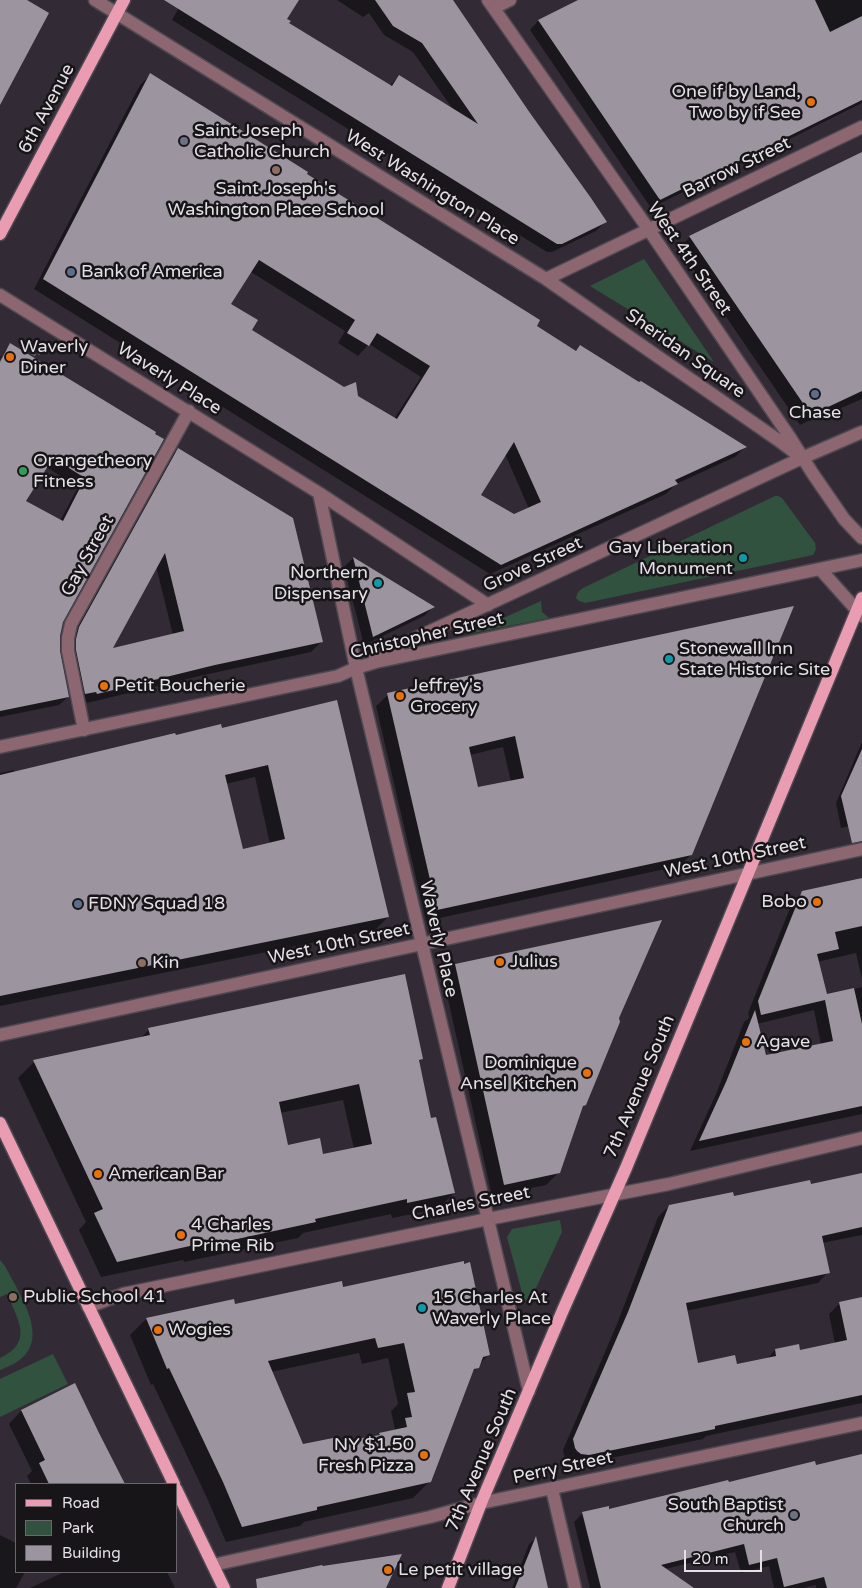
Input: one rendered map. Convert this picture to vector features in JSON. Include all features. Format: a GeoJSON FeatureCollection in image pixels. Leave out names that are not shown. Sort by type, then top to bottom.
{"type":"FeatureCollection","features":[{"type":"Feature","properties":{"kind":"main road","name":"6th Avenue"},"geometry":{"type":"LineString","coordinates":[[0,234],[124,0]]}},
{"type":"Feature","properties":{"kind":"main road","name":"7th Avenue South"},"geometry":{"type":"LineString","coordinates":[[448,1588],[481,1504],[614,1194],[860,608]]}},
{"type":"Feature","properties":{"kind":"main road"},"geometry":{"type":"LineString","coordinates":[[0,1123],[174,1483]]}},
{"type":"Feature","properties":{"kind":"main road"},"geometry":{"type":"LineString","coordinates":[[178,1493],[224,1588]]}},
{"type":"Feature","properties":{"kind":"street","name":"West Washington Place"},"geometry":{"type":"LineString","coordinates":[[95,0],[546,279]]}},
{"type":"Feature","properties":{"kind":"street"},"geometry":{"type":"LineString","coordinates":[[491,4],[510,0]]}},
{"type":"Feature","properties":{"kind":"street","name":"West 4th Street"},"geometry":{"type":"LineString","coordinates":[[491,4],[648,230],[789,436],[802,458],[844,518],[862,538]]}},
{"type":"Feature","properties":{"kind":"street","name":"Barrow Street"},"geometry":{"type":"LineString","coordinates":[[546,279],[862,127]]}},
{"type":"Feature","properties":{"kind":"street","name":"Sheridan Square"},"geometry":{"type":"LineString","coordinates":[[546,279],[802,458]]}},
{"type":"Feature","properties":{"kind":"street","name":"Waverly Place"},"geometry":{"type":"LineString","coordinates":[[0,295],[319,493],[488,605]]}},
{"type":"Feature","properties":{"kind":"street","name":"Gay Street"},"geometry":{"type":"LineString","coordinates":[[84,730],[68,651],[71,624],[189,411]]}},
{"type":"Feature","properties":{"kind":"street","name":"Grove Street"},"geometry":{"type":"LineString","coordinates":[[356,668],[802,458],[862,432]]}},
{"type":"Feature","properties":{"kind":"street","name":"Waverly Place"},"geometry":{"type":"LineString","coordinates":[[319,493],[356,668],[529,1391]]}},
{"type":"Feature","properties":{"kind":"street","name":"Christopher Street"},"geometry":{"type":"LineString","coordinates":[[0,748],[338,676],[356,668],[386,660],[862,560]]}},
{"type":"Feature","properties":{"kind":"street"},"geometry":{"type":"LineString","coordinates":[[820,569],[860,608]]}},
{"type":"Feature","properties":{"kind":"street","name":"West 10th Street"},"geometry":{"type":"LineString","coordinates":[[0,1036],[862,849]]}},
{"type":"Feature","properties":{"kind":"street","name":"Charles Street"},"geometry":{"type":"LineString","coordinates":[[88,1307],[123,1294],[669,1184],[862,1138]]}},
{"type":"Feature","properties":{"kind":"street","name":"Perry Street"},"geometry":{"type":"LineString","coordinates":[[213,1565],[481,1504],[862,1423]]}},
{"type":"Feature","properties":{"kind":"street"},"geometry":{"type":"LineString","coordinates":[[552,1489],[575,1588]]}},
{"type":"Feature","properties":{"kind":"path"},"geometry":{"type":"LineString","coordinates":[[32,353],[37,356],[41,351]]}},
{"type":"Feature","properties":{"kind":"green space"},"geometry":{"type":"Polygon","coordinates":[[[644,259],[714,362],[590,286],[644,259]]]}},
{"type":"Feature","properties":{"kind":"green space"},"geometry":{"type":"Polygon","coordinates":[[[775,496],[782,498],[815,543],[816,549],[813,555],[585,603],[576,598],[578,592],[583,588],[775,496]]]}},
{"type":"Feature","properties":{"kind":"green space"},"geometry":{"type":"Polygon","coordinates":[[[541,601],[542,612],[549,618],[468,634],[541,601]]]}},
{"type":"Feature","properties":{"kind":"green space"},"geometry":{"type":"Polygon","coordinates":[[[560,1220],[562,1232],[530,1301],[524,1300],[507,1237],[512,1229],[560,1220]]]}},
{"type":"Feature","properties":{"kind":"green space"},"geometry":{"type":"Polygon","coordinates":[[[0,1260],[24,1302],[32,1328],[32,1341],[28,1352],[16,1362],[0,1370],[0,1358],[11,1352],[17,1345],[20,1338],[20,1330],[19,1321],[7,1294],[0,1297],[0,1260]]]}},
{"type":"Feature","properties":{"kind":"green space"},"geometry":{"type":"Polygon","coordinates":[[[53,1354],[68,1384],[0,1417],[0,1379],[53,1354]]]}},
{"type":"Feature","properties":{"kind":"building"},"geometry":{"type":"Polygon","coordinates":[[[0,0],[27,0],[49,13],[0,105],[0,0]]]}},
{"type":"Feature","properties":{"kind":"building"},"geometry":{"type":"Polygon","coordinates":[[[164,0],[299,0],[287,19],[291,21],[289,23],[392,86],[399,75],[478,124],[422,43],[393,26],[375,0],[453,0],[607,222],[562,244],[557,244],[164,0]]]}},
{"type":"Feature","properties":{"kind":"building"},"geometry":{"type":"Polygon","coordinates":[[[578,0],[815,0],[830,32],[862,16],[862,100],[660,200],[538,20],[578,0]]]}},
{"type":"Feature","properties":{"kind":"building"},"geometry":{"type":"Polygon","coordinates":[[[150,73],[540,320],[537,326],[576,351],[580,345],[747,447],[675,480],[678,484],[501,565],[43,279],[150,73]],[[259,260],[231,304],[258,320],[252,330],[344,387],[356,382],[358,396],[397,419],[430,366],[377,333],[369,346],[347,333],[355,320],[259,260]],[[514,442],[481,495],[514,514],[541,502],[514,442]]]}},
{"type":"Feature","properties":{"kind":"building"},"geometry":{"type":"Polygon","coordinates":[[[862,152],[862,391],[811,415],[689,236],[862,152]]]}},
{"type":"Feature","properties":{"kind":"building"},"geometry":{"type":"Polygon","coordinates":[[[10,343],[156,432],[155,434],[164,439],[63,622],[60,636],[60,651],[69,697],[0,711],[0,362],[10,343]],[[53,458],[26,501],[63,521],[85,478],[53,458]]]}},
{"type":"Feature","properties":{"kind":"building"},"geometry":{"type":"Polygon","coordinates":[[[178,448],[293,518],[323,642],[215,665],[97,694],[96,692],[85,694],[76,650],[79,627],[178,448]],[[165,553],[113,648],[184,631],[165,553]]]}},
{"type":"Feature","properties":{"kind":"building","name":"Northern Dispensary"},"geometry":{"type":"Polygon","coordinates":[[[353,557],[435,607],[373,637],[353,557]]]}},
{"type":"Feature","properties":{"kind":"building"},"geometry":{"type":"Polygon","coordinates":[[[794,606],[692,855],[437,910],[387,693],[794,606]],[[515,736],[469,747],[478,787],[524,778],[515,736]]]}},
{"type":"Feature","properties":{"kind":"building"},"geometry":{"type":"Polygon","coordinates":[[[337,700],[389,917],[0,996],[0,775],[175,733],[176,735],[221,724],[222,728],[337,700]],[[268,765],[225,775],[243,849],[285,839],[268,765]]]}},
{"type":"Feature","properties":{"kind":"building"},"geometry":{"type":"Polygon","coordinates":[[[862,749],[862,841],[852,843],[841,796],[862,749]]]}},
{"type":"Feature","properties":{"kind":"building"},"geometry":{"type":"Polygon","coordinates":[[[862,878],[862,926],[835,932],[839,949],[817,954],[827,994],[854,988],[862,1024],[862,1106],[699,1141],[726,1082],[755,1010],[766,1055],[833,1041],[825,1000],[761,1015],[758,1001],[802,891],[862,878]]]}},
{"type":"Feature","properties":{"kind":"building"},"geometry":{"type":"Polygon","coordinates":[[[662,920],[619,1018],[620,1022],[586,1105],[583,1106],[560,1173],[504,1185],[455,964],[662,920]]]}},
{"type":"Feature","properties":{"kind":"building"},"geometry":{"type":"Polygon","coordinates":[[[405,974],[423,1059],[419,1060],[431,1118],[436,1117],[455,1193],[407,1203],[407,1199],[315,1219],[316,1222],[200,1247],[199,1244],[117,1262],[94,1213],[103,1209],[33,1060],[150,1035],[148,1028],[405,974]],[[359,1084],[279,1102],[288,1145],[320,1138],[323,1154],[372,1144],[359,1084]]]}},
{"type":"Feature","properties":{"kind":"building"},"geometry":{"type":"Polygon","coordinates":[[[862,1173],[862,1227],[822,1236],[830,1273],[686,1303],[698,1363],[735,1355],[737,1364],[776,1356],[775,1349],[799,1344],[800,1350],[847,1340],[839,1302],[862,1297],[862,1395],[715,1426],[715,1429],[589,1455],[581,1454],[577,1451],[573,1439],[628,1312],[669,1205],[733,1192],[734,1196],[810,1180],[811,1184],[862,1173]]]}},
{"type":"Feature","properties":{"kind":"building"},"geometry":{"type":"Polygon","coordinates":[[[464,1261],[464,1264],[470,1262],[490,1355],[483,1357],[479,1368],[474,1369],[431,1482],[317,1507],[317,1510],[242,1527],[223,1482],[169,1368],[167,1369],[146,1318],[234,1299],[235,1304],[342,1281],[343,1287],[464,1261]],[[375,1338],[268,1361],[303,1444],[338,1437],[339,1442],[380,1435],[379,1433],[407,1427],[405,1418],[412,1417],[407,1393],[415,1392],[404,1343],[378,1348],[375,1338]]]}},
{"type":"Feature","properties":{"kind":"building"},"geometry":{"type":"Polygon","coordinates":[[[75,1383],[124,1483],[49,1483],[39,1463],[45,1460],[21,1410],[75,1383]]]}},
{"type":"Feature","properties":{"kind":"building"},"geometry":{"type":"Polygon","coordinates":[[[862,1454],[862,1588],[827,1588],[824,1577],[784,1587],[777,1558],[749,1565],[744,1544],[661,1565],[694,1588],[601,1588],[582,1512],[609,1506],[609,1509],[815,1461],[816,1465],[862,1454]]]}},
{"type":"Feature","properties":{"kind":"building"},"geometry":{"type":"Polygon","coordinates":[[[536,1536],[548,1588],[515,1588],[536,1536]]]}},
{"type":"Feature","properties":{"kind":"building"},"geometry":{"type":"Polygon","coordinates":[[[402,1554],[386,1588],[257,1588],[256,1579],[322,1565],[402,1554]]]}},
{"type":"Feature","properties":{"kind":"place","name":"One if by Land, Two by if See"},"geometry":{"type":"Point","coordinates":[811,102]}},
{"type":"Feature","properties":{"kind":"place","name":"Saint Joseph Catholic Church"},"geometry":{"type":"Point","coordinates":[184,141]}},
{"type":"Feature","properties":{"kind":"place","name":"Saint Joseph's Washington Place School"},"geometry":{"type":"Point","coordinates":[276,170]}},
{"type":"Feature","properties":{"kind":"place","name":"Bank of America"},"geometry":{"type":"Point","coordinates":[71,272]}},
{"type":"Feature","properties":{"kind":"place","name":"Waverly Diner"},"geometry":{"type":"Point","coordinates":[10,357]}},
{"type":"Feature","properties":{"kind":"place","name":"Chase"},"geometry":{"type":"Point","coordinates":[815,394]}},
{"type":"Feature","properties":{"kind":"place","name":"Orangetheory Fitness"},"geometry":{"type":"Point","coordinates":[23,471]}},
{"type":"Feature","properties":{"kind":"place","name":"Gay Liberation Monument"},"geometry":{"type":"Point","coordinates":[743,558]}},
{"type":"Feature","properties":{"kind":"place","name":"Northern Dispensary"},"geometry":{"type":"Point","coordinates":[378,583]}},
{"type":"Feature","properties":{"kind":"place","name":"Stonewall Inn State Historic Site"},"geometry":{"type":"Point","coordinates":[669,659]}},
{"type":"Feature","properties":{"kind":"place","name":"Petit Boucherie"},"geometry":{"type":"Point","coordinates":[104,686]}},
{"type":"Feature","properties":{"kind":"place","name":"Jeffrey's Grocery"},"geometry":{"type":"Point","coordinates":[400,696]}},
{"type":"Feature","properties":{"kind":"place","name":"Bobo"},"geometry":{"type":"Point","coordinates":[817,902]}},
{"type":"Feature","properties":{"kind":"place","name":"FDNY Squad 18"},"geometry":{"type":"Point","coordinates":[78,904]}},
{"type":"Feature","properties":{"kind":"place","name":"Julius"},"geometry":{"type":"Point","coordinates":[500,962]}},
{"type":"Feature","properties":{"kind":"place","name":"Kin"},"geometry":{"type":"Point","coordinates":[142,963]}},
{"type":"Feature","properties":{"kind":"place","name":"Agave"},"geometry":{"type":"Point","coordinates":[746,1042]}},
{"type":"Feature","properties":{"kind":"place","name":"Dominique Ansel Kitchen"},"geometry":{"type":"Point","coordinates":[587,1073]}},
{"type":"Feature","properties":{"kind":"place","name":"American Bar"},"geometry":{"type":"Point","coordinates":[98,1174]}},
{"type":"Feature","properties":{"kind":"place","name":"4 Charles Prime Rib"},"geometry":{"type":"Point","coordinates":[181,1235]}},
{"type":"Feature","properties":{"kind":"place","name":"Public School 41"},"geometry":{"type":"Point","coordinates":[13,1297]}},
{"type":"Feature","properties":{"kind":"place","name":"15 Charles At Waverly Place"},"geometry":{"type":"Point","coordinates":[422,1308]}},
{"type":"Feature","properties":{"kind":"place","name":"Wogies"},"geometry":{"type":"Point","coordinates":[158,1330]}},
{"type":"Feature","properties":{"kind":"place","name":"NY $1.50 Fresh Pizza"},"geometry":{"type":"Point","coordinates":[424,1455]}},
{"type":"Feature","properties":{"kind":"place","name":"South Baptist Church"},"geometry":{"type":"Point","coordinates":[794,1515]}},
{"type":"Feature","properties":{"kind":"place","name":"Le petit village"},"geometry":{"type":"Point","coordinates":[388,1570]}}]}
